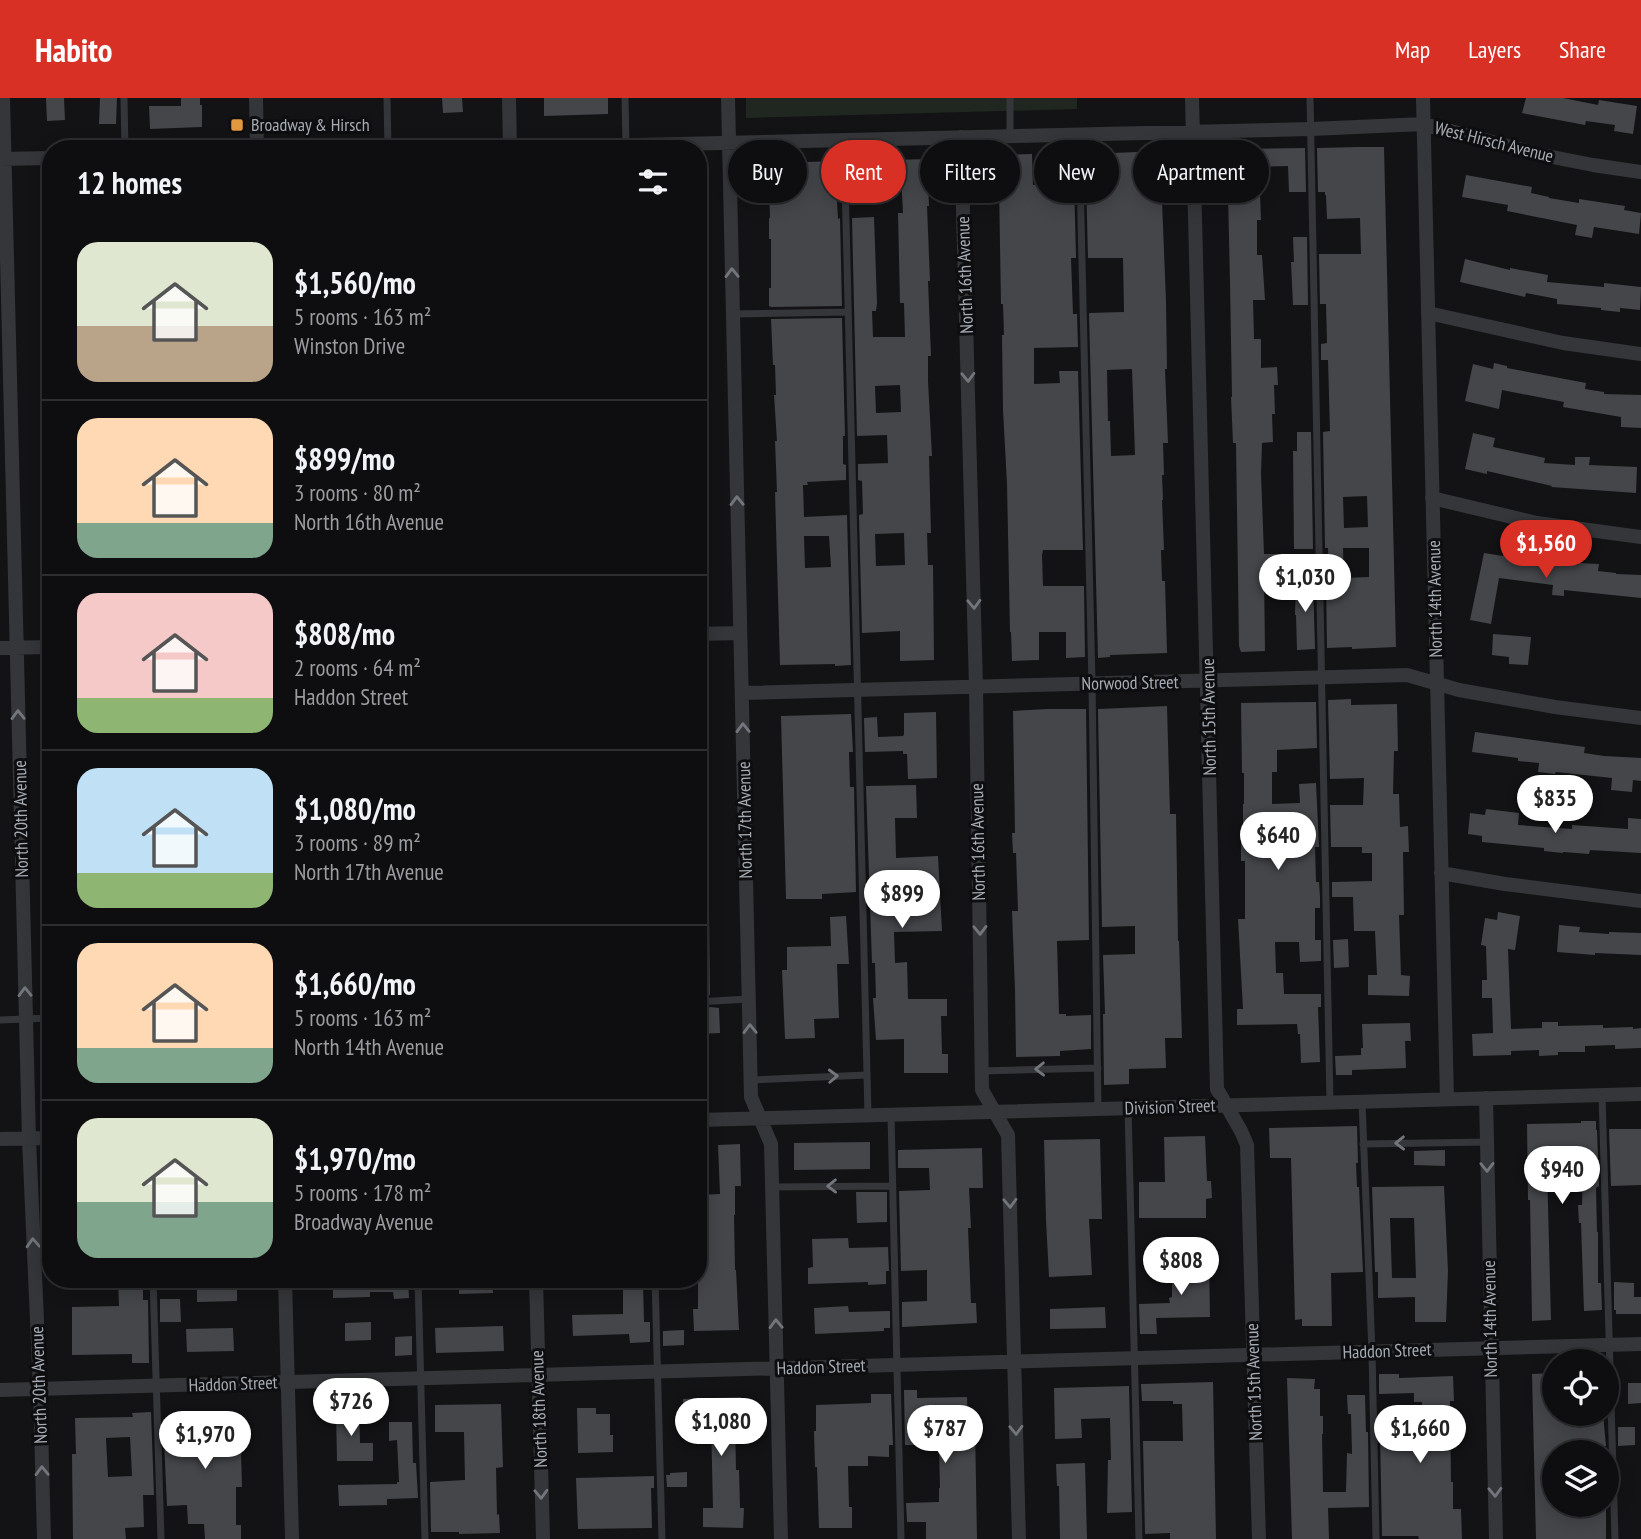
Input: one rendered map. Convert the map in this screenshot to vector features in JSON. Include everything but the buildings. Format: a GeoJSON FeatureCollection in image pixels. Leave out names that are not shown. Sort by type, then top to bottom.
{"type":"FeatureCollection","features":[{"type":"Feature","properties":{"kind":"street","name":"North 20th Avenue"},"geometry":{"type":"LineString","coordinates":[[3,98],[6,461],[17,648],[29,1139],[44,1539]]}},
{"type":"Feature","properties":{"kind":"street"},"geometry":{"type":"LineString","coordinates":[[256,98],[257,140]]}},
{"type":"Feature","properties":{"kind":"street"},"geometry":{"type":"LineString","coordinates":[[509,98],[510,140]]}},
{"type":"Feature","properties":{"kind":"street","name":"North 17th Avenue"},"geometry":{"type":"LineString","coordinates":[[728,98],[729,140]]}},
{"type":"Feature","properties":{"kind":"street","name":"North 15th Avenue"},"geometry":{"type":"LineString","coordinates":[[1192,98],[1217,1089],[1247,1145],[1259,1539]]}},
{"type":"Feature","properties":{"kind":"street","name":"North 14th Avenue"},"geometry":{"type":"LineString","coordinates":[[1423,98],[1447,1099]]}},
{"type":"Feature","properties":{"kind":"street","name":"West Hirsch Avenue"},"geometry":{"type":"LineString","coordinates":[[844,140],[1424,124],[1537,154],[1641,172]]}},
{"type":"Feature","properties":{"kind":"street","name":"North 16th Avenue"},"geometry":{"type":"LineString","coordinates":[[961,137],[976,687],[982,1090],[1008,1135],[1019,1539]]}},
{"type":"Feature","properties":{"kind":"street","name":"West Hirsch Avenue"},"geometry":{"type":"LineString","coordinates":[[707,143],[728,142]]}},
{"type":"Feature","properties":{"kind":"street"},"geometry":{"type":"LineString","coordinates":[[2,159],[42,158]]}},
{"type":"Feature","properties":{"kind":"street","name":"North 17th Avenue"},"geometry":{"type":"LineString","coordinates":[[730,203],[751,1097],[771,1144],[781,1539]]}},
{"type":"Feature","properties":{"kind":"street"},"geometry":{"type":"LineString","coordinates":[[1428,313],[1563,342],[1641,354]]}},
{"type":"Feature","properties":{"kind":"street"},"geometry":{"type":"LineString","coordinates":[[1432,498],[1537,523],[1641,537]]}},
{"type":"Feature","properties":{"kind":"street"},"geometry":{"type":"LineString","coordinates":[[707,634],[740,633]]}},
{"type":"Feature","properties":{"kind":"street"},"geometry":{"type":"LineString","coordinates":[[0,648],[42,647]]}},
{"type":"Feature","properties":{"kind":"street","name":"Norwood Street"},"geometry":{"type":"LineString","coordinates":[[742,693],[1406,675],[1459,690],[1555,707],[1641,718]]}},
{"type":"Feature","properties":{"kind":"street"},"geometry":{"type":"LineString","coordinates":[[1441,873],[1518,886],[1641,901]]}},
{"type":"Feature","properties":{"kind":"street","name":"Division Street"},"geometry":{"type":"LineString","coordinates":[[707,1120],[1641,1094]]}},
{"type":"Feature","properties":{"kind":"street","name":"North 14th Avenue"},"geometry":{"type":"LineString","coordinates":[[1486,1098],[1496,1539]]}},
{"type":"Feature","properties":{"kind":"street"},"geometry":{"type":"LineString","coordinates":[[0,1139],[42,1138]]}},
{"type":"Feature","properties":{"kind":"street"},"geometry":{"type":"LineString","coordinates":[[285,1288],[292,1539]]}},
{"type":"Feature","properties":{"kind":"street","name":"North 18th Avenue"},"geometry":{"type":"LineString","coordinates":[[536,1288],[543,1539]]}},
{"type":"Feature","properties":{"kind":"street","name":"Haddon Street"},"geometry":{"type":"LineString","coordinates":[[0,1390],[1641,1344]]}},
{"type":"Feature","properties":{"kind":"lane"},"geometry":{"type":"LineString","coordinates":[[124,98],[125,140]]}},
{"type":"Feature","properties":{"kind":"lane"},"geometry":{"type":"LineString","coordinates":[[387,98],[388,140]]}},
{"type":"Feature","properties":{"kind":"lane"},"geometry":{"type":"LineString","coordinates":[[625,98],[626,140]]}},
{"type":"Feature","properties":{"kind":"lane"},"geometry":{"type":"LineString","coordinates":[[1010,98],[1010,136]]}},
{"type":"Feature","properties":{"kind":"lane"},"geometry":{"type":"LineString","coordinates":[[1310,98],[1330,1102]]}},
{"type":"Feature","properties":{"kind":"lane"},"geometry":{"type":"LineString","coordinates":[[1079,134],[1098,1109]]}},
{"type":"Feature","properties":{"kind":"lane"},"geometry":{"type":"LineString","coordinates":[[845,203],[868,1115]]}},
{"type":"Feature","properties":{"kind":"lane"},"geometry":{"type":"LineString","coordinates":[[733,314],[848,312]]}},
{"type":"Feature","properties":{"kind":"lane"},"geometry":{"type":"LineString","coordinates":[[707,1001],[749,999]]}},
{"type":"Feature","properties":{"kind":"lane"},"geometry":{"type":"LineString","coordinates":[[0,1020],[42,1018]]}},
{"type":"Feature","properties":{"kind":"lane"},"geometry":{"type":"LineString","coordinates":[[982,1071],[1098,1068]]}},
{"type":"Feature","properties":{"kind":"lane"},"geometry":{"type":"LineString","coordinates":[[751,1080],[867,1075]]}},
{"type":"Feature","properties":{"kind":"lane"},"geometry":{"type":"LineString","coordinates":[[1602,1095],[1615,1539]]}},
{"type":"Feature","properties":{"kind":"lane"},"geometry":{"type":"LineString","coordinates":[[1362,1102],[1376,1539]]}},
{"type":"Feature","properties":{"kind":"lane"},"geometry":{"type":"LineString","coordinates":[[1128,1108],[1139,1539]]}},
{"type":"Feature","properties":{"kind":"lane"},"geometry":{"type":"LineString","coordinates":[[891,1115],[901,1539]]}},
{"type":"Feature","properties":{"kind":"lane"},"geometry":{"type":"LineString","coordinates":[[1363,1144],[1487,1142]]}},
{"type":"Feature","properties":{"kind":"lane"},"geometry":{"type":"LineString","coordinates":[[772,1187],[892,1186]]}},
{"type":"Feature","properties":{"kind":"lane"},"geometry":{"type":"LineString","coordinates":[[153,1288],[162,1539]]}},
{"type":"Feature","properties":{"kind":"lane"},"geometry":{"type":"LineString","coordinates":[[418,1288],[425,1539]]}},
{"type":"Feature","properties":{"kind":"lane"},"geometry":{"type":"LineString","coordinates":[[655,1288],[662,1539]]}},
{"type":"Feature","properties":{"kind":"shaded area"},"geometry":{"type":"Polygon","coordinates":[[[746,98],[1077,98],[1077,109],[746,118],[746,98]]]}},
{"type":"Feature","properties":{"kind":"place","name":"Broadway & Hirsch"},"geometry":{"type":"Point","coordinates":[237,125]}}]}
